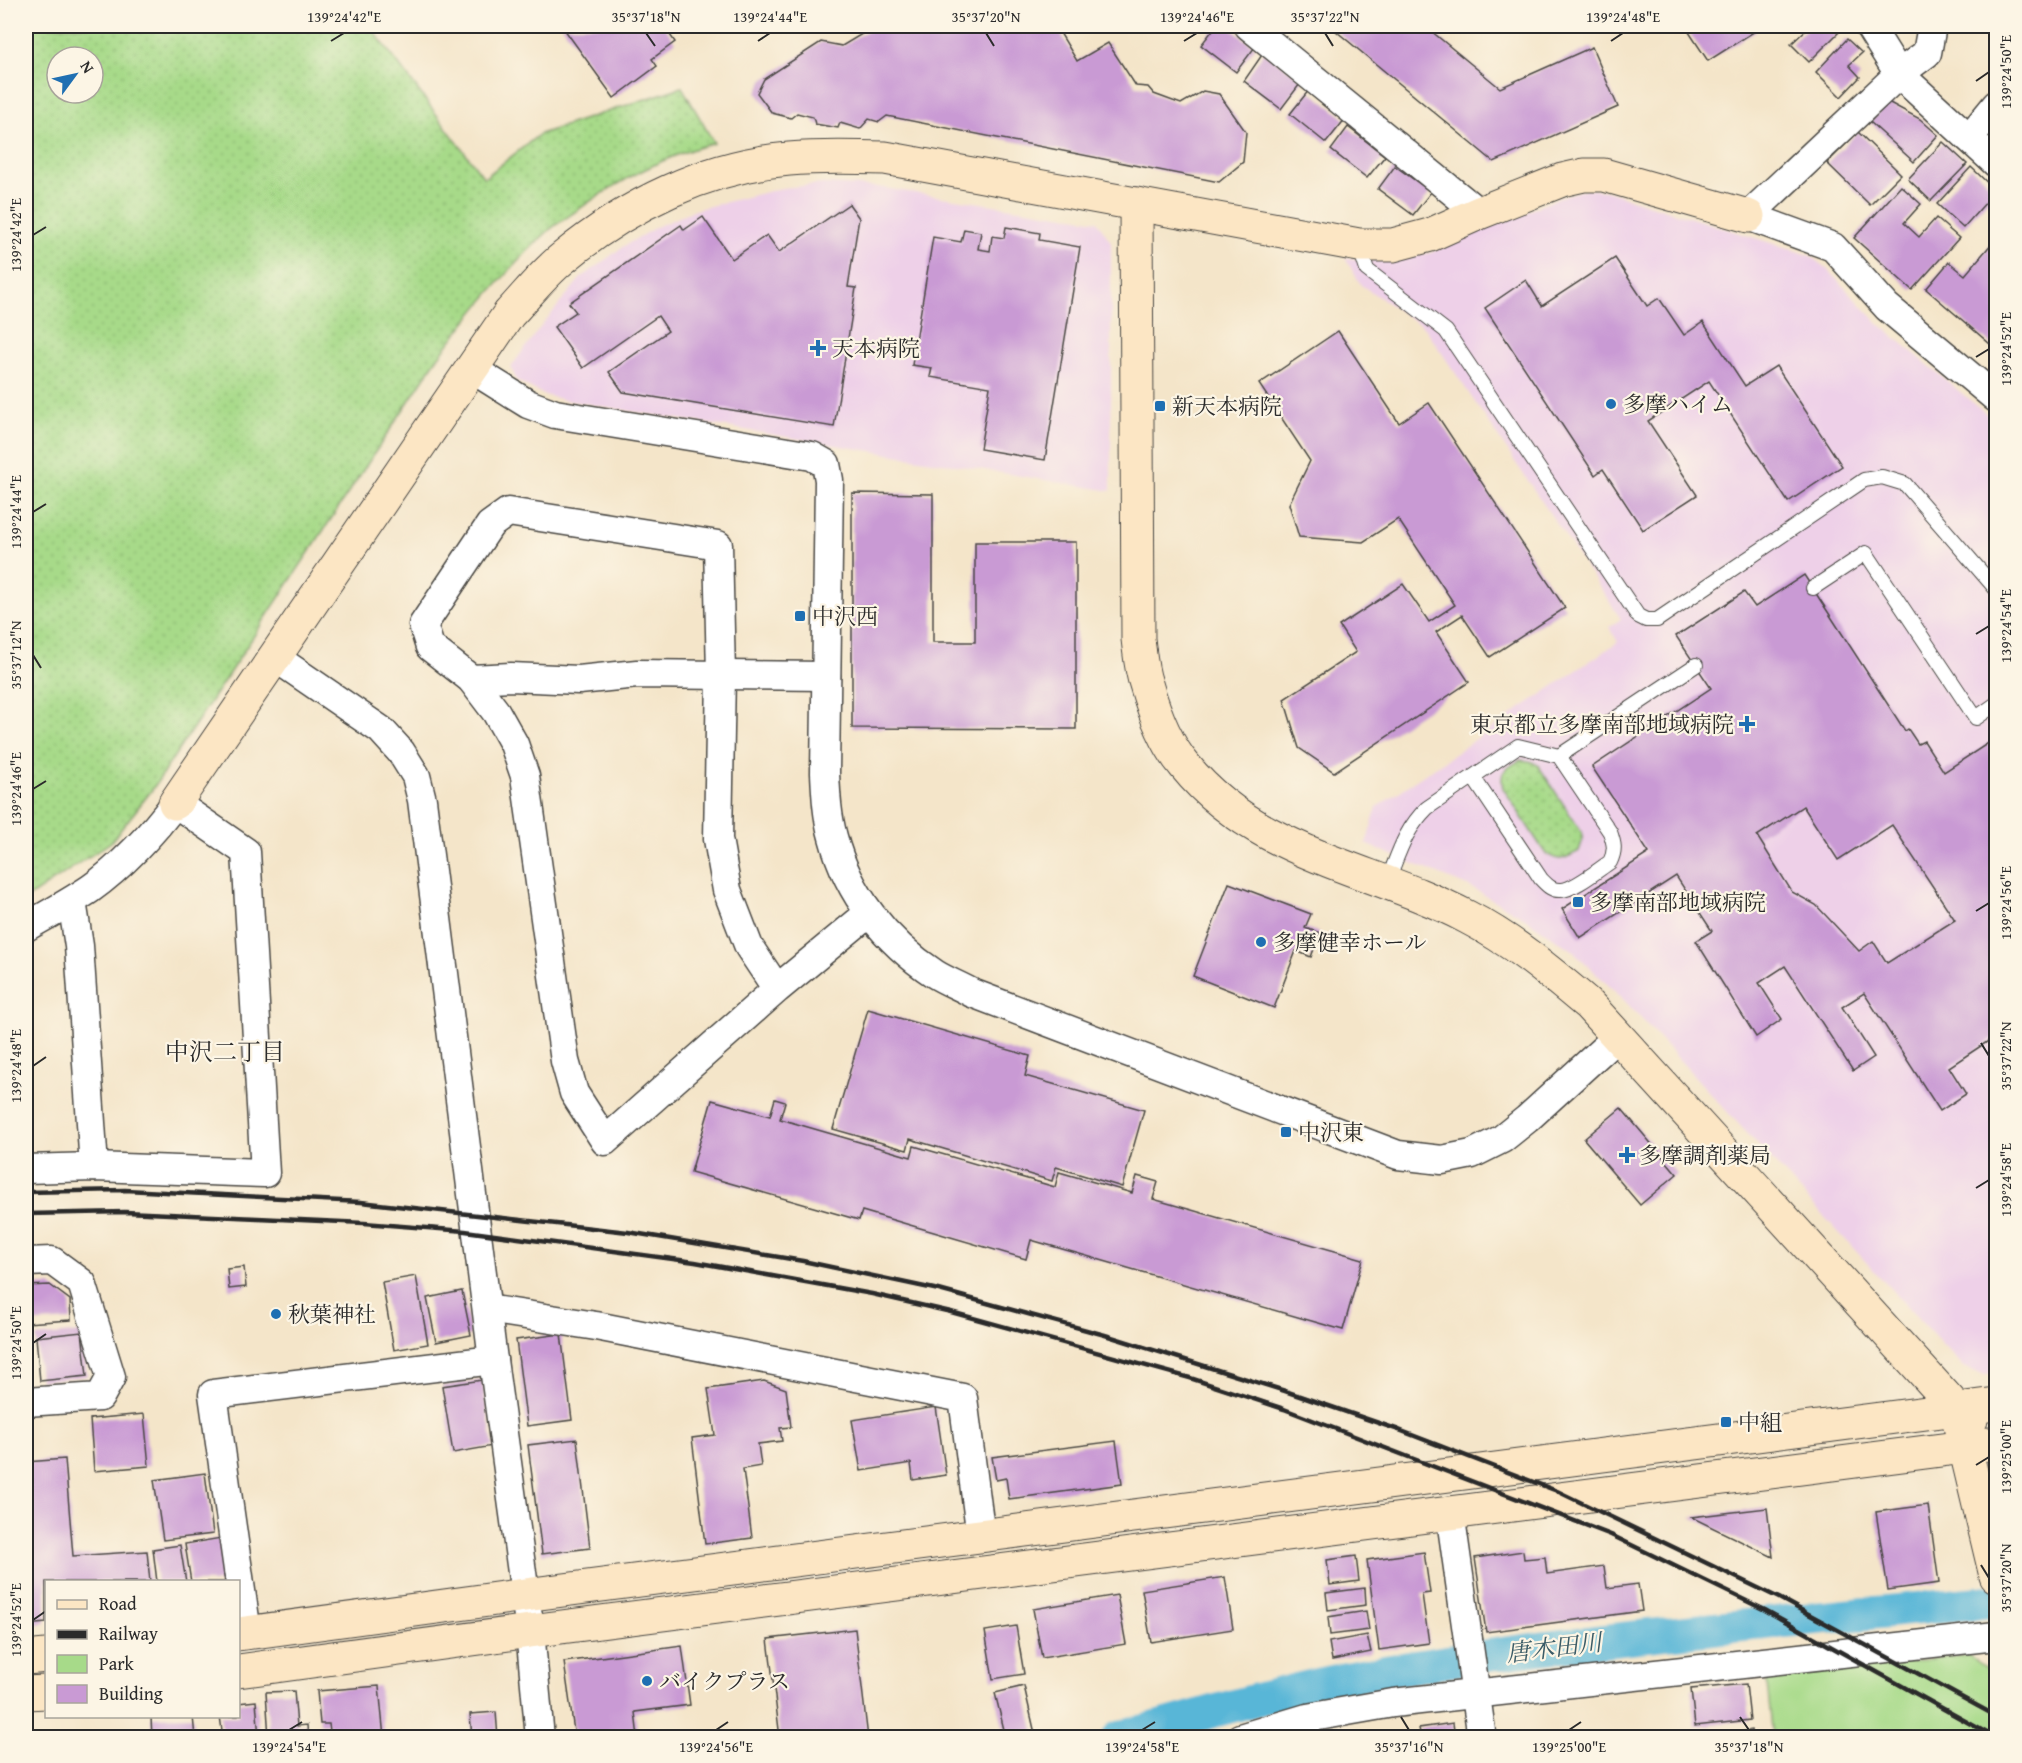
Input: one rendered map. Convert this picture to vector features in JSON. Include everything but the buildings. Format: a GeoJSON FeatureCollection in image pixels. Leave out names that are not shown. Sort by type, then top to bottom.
{"type":"FeatureCollection","features":[{"type":"Feature","properties":{"kind":"street"},"geometry":{"type":"LineString","coordinates":[[1249,26],[1479,213]]}},
{"type":"Feature","properties":{"kind":"street"},"geometry":{"type":"LineString","coordinates":[[1869,26],[1899,74],[1996,164]]}},
{"type":"Feature","properties":{"kind":"street"},"geometry":{"type":"LineString","coordinates":[[1748,216],[1899,74],[1928,52],[1932,26]]}},
{"type":"Feature","properties":{"kind":"street"},"geometry":{"type":"LineString","coordinates":[[1969,138],[1996,105]]}},
{"type":"Feature","properties":{"kind":"street"},"geometry":{"type":"LineString","coordinates":[[26,927],[92,887],[128,856],[162,821],[276,658],[509,314],[561,260],[608,224],[650,201],[718,172],[788,159],[829,156],[885,158],[1359,244],[1393,245],[1430,235],[1562,180],[1584,175],[1604,175],[1748,216],[1833,247],[1887,307],[1996,398]]}},
{"type":"Feature","properties":{"kind":"street"},"geometry":{"type":"LineString","coordinates":[[1136,204],[1138,639],[1145,682],[1169,743],[1184,766],[1234,814],[1264,833],[1388,882],[1467,917],[1505,938],[1543,966],[1589,1005],[1957,1409],[1996,1441]]}},
{"type":"Feature","properties":{"kind":"street"},"geometry":{"type":"LineString","coordinates":[[472,369],[528,404],[555,414],[812,456],[826,464],[830,480],[825,773],[829,819],[847,876],[869,913],[905,952],[937,975],[972,993],[1398,1155],[1442,1160],[1472,1154],[1502,1139],[1618,1036]]}},
{"type":"Feature","properties":{"kind":"street"},"geometry":{"type":"LineString","coordinates":[[777,989],[749,947],[727,890],[719,849],[721,675],[718,545],[508,512],[490,525],[423,625],[430,647],[471,679],[496,712],[514,744],[525,776],[565,1060],[574,1093],[605,1141],[777,989],[869,913]]}},
{"type":"Feature","properties":{"kind":"street"},"geometry":{"type":"LineString","coordinates":[[276,658],[381,730],[401,752],[416,776],[422,800],[530,1631],[540,1737]]}},
{"type":"Feature","properties":{"kind":"street"},"geometry":{"type":"LineString","coordinates":[[471,679],[511,677],[579,680],[637,674],[826,676]]}},
{"type":"Feature","properties":{"kind":"street"},"geometry":{"type":"LineString","coordinates":[[26,1169],[94,1167],[264,1173],[246,852],[175,803]]}},
{"type":"Feature","properties":{"kind":"street"},"geometry":{"type":"LineString","coordinates":[[72,901],[79,946],[94,1167]]}},
{"type":"Feature","properties":{"kind":"street"},"geometry":{"type":"LineString","coordinates":[[26,1262],[52,1261],[82,1283],[111,1377],[100,1397],[26,1402]]}},
{"type":"Feature","properties":{"kind":"street"},"geometry":{"type":"LineString","coordinates":[[487,1310],[596,1326],[963,1398],[981,1537]]}},
{"type":"Feature","properties":{"kind":"street"},"geometry":{"type":"LineString","coordinates":[[236,1580],[213,1394],[493,1360]]}},
{"type":"Feature","properties":{"kind":"street"},"geometry":{"type":"LineString","coordinates":[[240,1609],[243,1633],[1996,1404]]}},
{"type":"Feature","properties":{"kind":"street"},"geometry":{"type":"LineString","coordinates":[[1957,1409],[1996,1576]]}},
{"type":"Feature","properties":{"kind":"street"},"geometry":{"type":"LineString","coordinates":[[240,1671],[530,1631],[1965,1447],[1996,1441]]}},
{"type":"Feature","properties":{"kind":"street"},"geometry":{"type":"LineString","coordinates":[[1450,1512],[1482,1737]]}},
{"type":"Feature","properties":{"kind":"street"},"geometry":{"type":"LineString","coordinates":[[1240,1737],[1307,1718],[1474,1687],[1996,1636]]}},
{"type":"Feature","properties":{"kind":"street"},"geometry":{"type":"LineString","coordinates":[[26,1658],[45,1656]]}},
{"type":"Feature","properties":{"kind":"street"},"geometry":{"type":"LineString","coordinates":[[26,1693],[45,1692]]}},
{"type":"Feature","properties":{"kind":"lane"},"geometry":{"type":"LineString","coordinates":[[1359,244],[1367,270],[1446,331],[1638,616],[1646,620],[1657,620],[1864,480],[1882,477],[1905,484],[1996,589]]}},
{"type":"Feature","properties":{"kind":"lane"},"geometry":{"type":"LineString","coordinates":[[1813,588],[1866,553],[1976,718],[1996,704]]}},
{"type":"Feature","properties":{"kind":"lane"},"geometry":{"type":"LineString","coordinates":[[1559,756],[1696,665]]}},
{"type":"Feature","properties":{"kind":"lane"},"geometry":{"type":"LineString","coordinates":[[1388,882],[1406,833],[1415,820],[1427,808],[1518,746],[1559,756],[1610,832],[1614,844],[1614,854],[1610,862],[1568,889],[1560,891],[1549,887],[1541,879],[1473,777]]}},
{"type":"Feature","properties":{"kind":"shaded area","name":"天本病院"},"geometry":{"type":"Polygon","coordinates":[[[824,184],[877,187],[1097,221],[1111,242],[1111,491],[564,400],[544,395],[516,380],[511,367],[539,329],[580,279],[621,248],[656,227],[698,209],[783,188],[824,184]]]}},
{"type":"Feature","properties":{"kind":"shaded area","name":"東京都立多摩南部地域病院"},"geometry":{"type":"Polygon","coordinates":[[[1586,189],[1606,191],[1809,255],[1828,270],[1879,324],[1996,422],[1996,1374],[1983,1375],[1963,1367],[1625,1001],[1573,951],[1525,918],[1472,888],[1366,844],[1377,807],[1618,642],[1609,627],[1621,619],[1425,328],[1361,285],[1345,258],[1385,261],[1430,253],[1561,197],[1586,189]]]}},
{"type":"Feature","properties":{"kind":"green space"},"geometry":{"type":"Polygon","coordinates":[[[26,26],[370,26],[484,178],[540,134],[682,87],[714,143],[658,163],[605,192],[550,230],[500,281],[436,360],[152,790],[111,842],[26,899],[26,26]]]}},
{"type":"Feature","properties":{"kind":"green space"},"geometry":{"type":"Polygon","coordinates":[[[1520,760],[1538,765],[1582,833],[1579,851],[1562,859],[1545,853],[1503,788],[1503,774],[1507,768],[1520,760]]]}},
{"type":"Feature","properties":{"kind":"green space"},"geometry":{"type":"Polygon","coordinates":[[[1968,1655],[1988,1669],[1996,1701],[1996,1737],[1773,1737],[1766,1676],[1968,1655]]]}},
{"type":"Feature","properties":{"kind":"waterway","name":"唐木田川"},"geometry":{"type":"LineString","coordinates":[[1118,1738],[1303,1688],[1444,1662],[1680,1632],[1996,1601]]}},
{"type":"Feature","properties":{"kind":"railway"},"geometry":{"type":"LineString","coordinates":[[26,1192],[125,1190],[361,1202],[628,1232],[803,1261],[939,1290],[1105,1335],[1285,1391],[1399,1430],[1557,1491],[1779,1598],[1996,1716]]}},
{"type":"Feature","properties":{"kind":"railway"},"geometry":{"type":"LineString","coordinates":[[26,1214],[125,1212],[364,1223],[465,1231],[695,1262],[872,1294],[951,1312],[1190,1378],[1284,1409],[1611,1535],[1765,1610],[1996,1738]]}},
{"type":"Feature","properties":{"kind":"place","name":"天本病院"},"geometry":{"type":"Point","coordinates":[818,348]}},
{"type":"Feature","properties":{"kind":"place","name":"多摩ハイム"},"geometry":{"type":"Point","coordinates":[1611,404]}},
{"type":"Feature","properties":{"kind":"place","name":"新天本病院"},"geometry":{"type":"Point","coordinates":[1160,406]}},
{"type":"Feature","properties":{"kind":"place","name":"中沢西"},"geometry":{"type":"Point","coordinates":[800,616]}},
{"type":"Feature","properties":{"kind":"place","name":"東京都立多摩南部地域病院"},"geometry":{"type":"Point","coordinates":[1747,724]}},
{"type":"Feature","properties":{"kind":"place","name":"多摩南部地域病院"},"geometry":{"type":"Point","coordinates":[1578,902]}},
{"type":"Feature","properties":{"kind":"place","name":"多摩健幸ホール"},"geometry":{"type":"Point","coordinates":[1261,942]}},
{"type":"Feature","properties":{"kind":"place","name":"中沢東"},"geometry":{"type":"Point","coordinates":[1286,1132]}},
{"type":"Feature","properties":{"kind":"place","name":"多摩調剤薬局"},"geometry":{"type":"Point","coordinates":[1627,1155]}},
{"type":"Feature","properties":{"kind":"place","name":"秋葉神社"},"geometry":{"type":"Point","coordinates":[276,1314]}},
{"type":"Feature","properties":{"kind":"place","name":"中組"},"geometry":{"type":"Point","coordinates":[1726,1422]}},
{"type":"Feature","properties":{"kind":"place","name":"バイクプラス"},"geometry":{"type":"Point","coordinates":[647,1681]}},
{"type":"Feature","properties":{"kind":"district","name":"中沢二丁目"},"geometry":{"type":"Point","coordinates":[225,1052]}}]}
